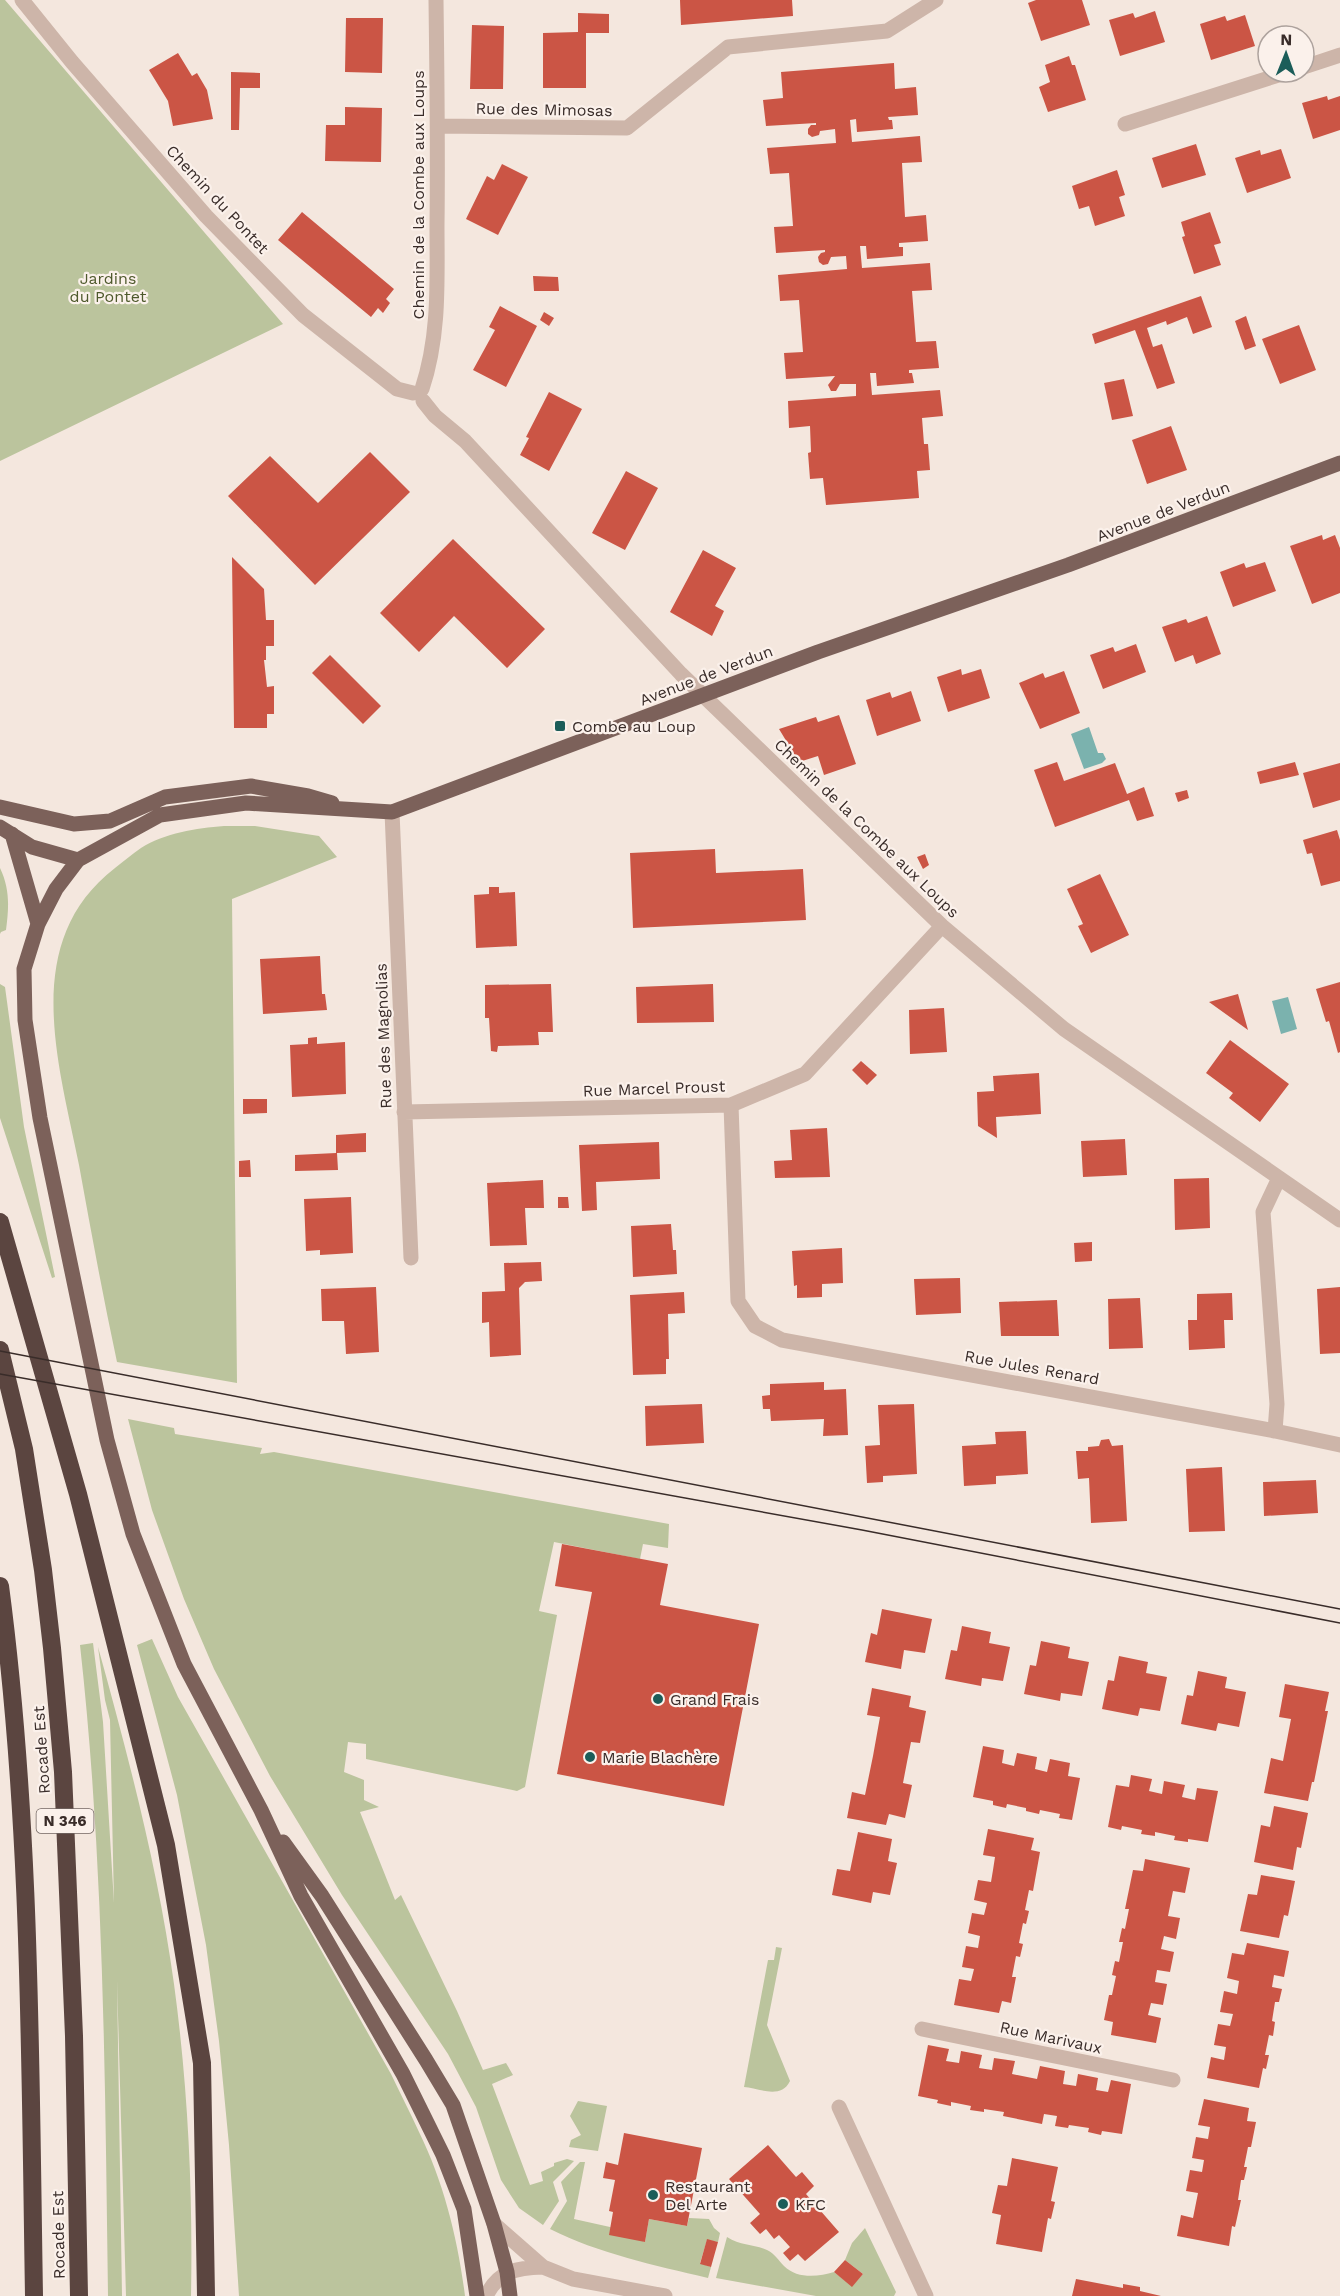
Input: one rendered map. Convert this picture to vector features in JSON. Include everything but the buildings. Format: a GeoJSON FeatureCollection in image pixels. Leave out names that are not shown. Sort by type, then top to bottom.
{"type":"FeatureCollection","features":[{"type":"Feature","properties":{"kind":"highway"},"geometry":{"type":"LineString","coordinates":[[0,1222],[78,1494],[166,1845],[202,2063],[206,2296]]}},
{"type":"Feature","properties":{"kind":"highway","name":"Rocade Est"},"geometry":{"type":"LineString","coordinates":[[0,1350],[24,1449],[43,1570],[63,1772],[74,2036],[79,2296]]}},
{"type":"Feature","properties":{"kind":"highway","name":"Rocade Est"},"geometry":{"type":"LineString","coordinates":[[0,1586],[10,1658],[20,1771],[30,2040],[34,2296]]}},
{"type":"Feature","properties":{"kind":"main road","name":"Avenue de Verdun"},"geometry":{"type":"LineString","coordinates":[[78,860],[160,815],[246,803],[392,812],[818,652],[1068,565],[1340,463]]}},
{"type":"Feature","properties":{"kind":"main road"},"geometry":{"type":"LineString","coordinates":[[0,807],[74,824],[110,821],[165,797],[251,786],[308,796],[358,810]]}},
{"type":"Feature","properties":{"kind":"main road"},"geometry":{"type":"LineString","coordinates":[[6,830],[32,847],[78,860],[56,889],[38,924],[24,969],[25,1020],[42,1129],[107,1440],[133,1534],[184,1664],[261,1810],[301,1896],[403,2073],[443,2156],[464,2209],[474,2268],[488,2294]]}},
{"type":"Feature","properties":{"kind":"main road"},"geometry":{"type":"LineString","coordinates":[[6,830],[38,924]]}},
{"type":"Feature","properties":{"kind":"main road"},"geometry":{"type":"LineString","coordinates":[[261,1810],[322,1896],[453,2105],[494,2224],[507,2272],[510,2296]]}},
{"type":"Feature","properties":{"kind":"street","name":"Chemin du Pontet"},"geometry":{"type":"LineString","coordinates":[[22,0],[72,62],[206,216],[303,315],[397,389],[419,394]]}},
{"type":"Feature","properties":{"kind":"street","name":"Chemin de la Combe aux Loups"},"geometry":{"type":"LineString","coordinates":[[436,0],[437,312],[434,347],[419,394],[435,416],[465,441],[703,696],[942,926],[1064,1029],[1340,1220]]}},
{"type":"Feature","properties":{"kind":"street","name":"Rue des Mimosas"},"geometry":{"type":"LineString","coordinates":[[438,126],[627,128],[728,47],[887,31],[936,0]]}},
{"type":"Feature","properties":{"kind":"street"},"geometry":{"type":"LineString","coordinates":[[1316,63],[1340,56]]}},
{"type":"Feature","properties":{"kind":"street"},"geometry":{"type":"LineString","coordinates":[[1125,124],[1256,82]]}},
{"type":"Feature","properties":{"kind":"street","name":"Rue des Magnolias"},"geometry":{"type":"LineString","coordinates":[[392,812],[411,1258]]}},
{"type":"Feature","properties":{"kind":"street","name":"Rue Marcel Proust"},"geometry":{"type":"LineString","coordinates":[[404,1112],[731,1105],[805,1074],[942,926]]}},
{"type":"Feature","properties":{"kind":"street","name":"Rue Jules Renard"},"geometry":{"type":"LineString","coordinates":[[731,1105],[738,1301],[755,1326],[782,1340],[1340,1445]]}},
{"type":"Feature","properties":{"kind":"street"},"geometry":{"type":"LineString","coordinates":[[1275,1431],[1277,1404],[1263,1212],[1279,1178]]}},
{"type":"Feature","properties":{"kind":"street","name":"Rue Marivaux"},"geometry":{"type":"LineString","coordinates":[[922,2029],[1173,2080]]}},
{"type":"Feature","properties":{"kind":"street"},"geometry":{"type":"LineString","coordinates":[[839,2107],[927,2296]]}},
{"type":"Feature","properties":{"kind":"street"},"geometry":{"type":"LineString","coordinates":[[494,2224],[543,2267],[573,2279],[665,2296]]}},
{"type":"Feature","properties":{"kind":"street"},"geometry":{"type":"LineString","coordinates":[[488,2294],[507,2272],[515,2269],[543,2267]]}},
{"type":"Feature","properties":{"kind":"green space","name":"Jardins du Pontet"},"geometry":{"type":"Polygon","coordinates":[[[0,0],[5,0],[283,324],[0,461],[0,0]]]}},
{"type":"Feature","properties":{"kind":"green space"},"geometry":{"type":"Polygon","coordinates":[[[224,826],[255,826],[319,836],[337,857],[232,899],[237,1383],[117,1362],[63,1086],[56,1046],[54,1006],[56,968],[66,931],[85,898],[115,868],[150,843],[181,832],[224,826]]]}},
{"type":"Feature","properties":{"kind":"green space"},"geometry":{"type":"Polygon","coordinates":[[[0,868],[6,883],[8,906],[6,930],[0,934],[0,868]]]}},
{"type":"Feature","properties":{"kind":"green space"},"geometry":{"type":"Polygon","coordinates":[[[0,984],[5,987],[24,1127],[55,1277],[52,1278],[0,1118],[0,984]]]}},
{"type":"Feature","properties":{"kind":"green space"},"geometry":{"type":"Polygon","coordinates":[[[128,1419],[174,1428],[175,1434],[262,1448],[260,1454],[274,1452],[669,1524],[668,1548],[643,1544],[640,1559],[554,1542],[539,1611],[557,1615],[525,1787],[517,1791],[366,1759],[366,1744],[348,1742],[344,1772],[364,1780],[364,1800],[379,1807],[360,1812],[395,1900],[401,1895],[483,2070],[506,2063],[513,2075],[492,2084],[530,2185],[543,2181],[541,2172],[554,2166],[554,2163],[567,2159],[574,2161],[553,2182],[559,2201],[543,2225],[519,2208],[501,2180],[476,2107],[448,2054],[342,1895],[270,1776],[214,1669],[184,1599],[152,1510],[128,1419]]]}},
{"type":"Feature","properties":{"kind":"green space"},"geometry":{"type":"Polygon","coordinates":[[[152,1639],[178,1697],[391,2074],[412,2117],[443,2192],[454,2233],[465,2296],[239,2296],[229,2145],[219,2041],[206,1945],[177,1795],[137,1645],[152,1639]]]}},
{"type":"Feature","properties":{"kind":"green space"},"geometry":{"type":"Polygon","coordinates":[[[93,1643],[103,1722],[114,1903],[110,1720],[98,1647],[131,1772],[168,1942],[183,2062],[191,2218],[191,2296],[126,2296],[117,1980],[122,2296],[108,2296],[99,1888],[80,1645],[93,1643]]]}},
{"type":"Feature","properties":{"kind":"green space"},"geometry":{"type":"Polygon","coordinates":[[[776,1947],[782,1948],[767,2025],[790,2081],[781,2090],[769,2092],[744,2087],[768,1960],[774,1960],[776,1947]]]}},
{"type":"Feature","properties":{"kind":"green space"},"geometry":{"type":"Polygon","coordinates":[[[578,2101],[607,2106],[598,2151],[569,2147],[571,2140],[581,2135],[570,2116],[578,2101]]]}},
{"type":"Feature","properties":{"kind":"green space"},"geometry":{"type":"Polygon","coordinates":[[[580,2162],[585,2162],[574,2219],[610,2227],[645,2242],[649,2219],[687,2226],[689,2218],[709,2219],[720,2233],[718,2242],[707,2240],[700,2263],[711,2267],[708,2278],[608,2252],[550,2229],[567,2201],[561,2182],[580,2162]]]}},
{"type":"Feature","properties":{"kind":"green space"},"geometry":{"type":"Polygon","coordinates":[[[865,2228],[896,2292],[894,2296],[816,2296],[716,2278],[727,2237],[767,2250],[795,2273],[815,2276],[834,2272],[852,2286],[863,2274],[845,2260],[852,2243],[865,2228]]]}},
{"type":"Feature","properties":{"kind":"water"},"geometry":{"type":"Polygon","coordinates":[[[1089,727],[1098,753],[1103,753],[1106,759],[1102,763],[1084,769],[1071,734],[1089,727]]]}},
{"type":"Feature","properties":{"kind":"water"},"geometry":{"type":"Polygon","coordinates":[[[1288,997],[1297,1029],[1281,1034],[1272,1001],[1288,997]]]}},
{"type":"Feature","properties":{"kind":"tram line"},"geometry":{"type":"LineString","coordinates":[[0,1351],[1340,1609]]}},
{"type":"Feature","properties":{"kind":"tram line"},"geometry":{"type":"LineString","coordinates":[[0,1374],[862,1530],[1340,1623]]}},
{"type":"Feature","properties":{"kind":"place","name":"Combe au Loup"},"geometry":{"type":"Point","coordinates":[560,726]}},
{"type":"Feature","properties":{"kind":"place","name":"Grand Frais"},"geometry":{"type":"Point","coordinates":[658,1699]}},
{"type":"Feature","properties":{"kind":"place","name":"Marie Blachère"},"geometry":{"type":"Point","coordinates":[590,1757]}},
{"type":"Feature","properties":{"kind":"place","name":"Restaurant Del Arte"},"geometry":{"type":"Point","coordinates":[653,2195]}},
{"type":"Feature","properties":{"kind":"place","name":"KFC"},"geometry":{"type":"Point","coordinates":[783,2204]}}]}
